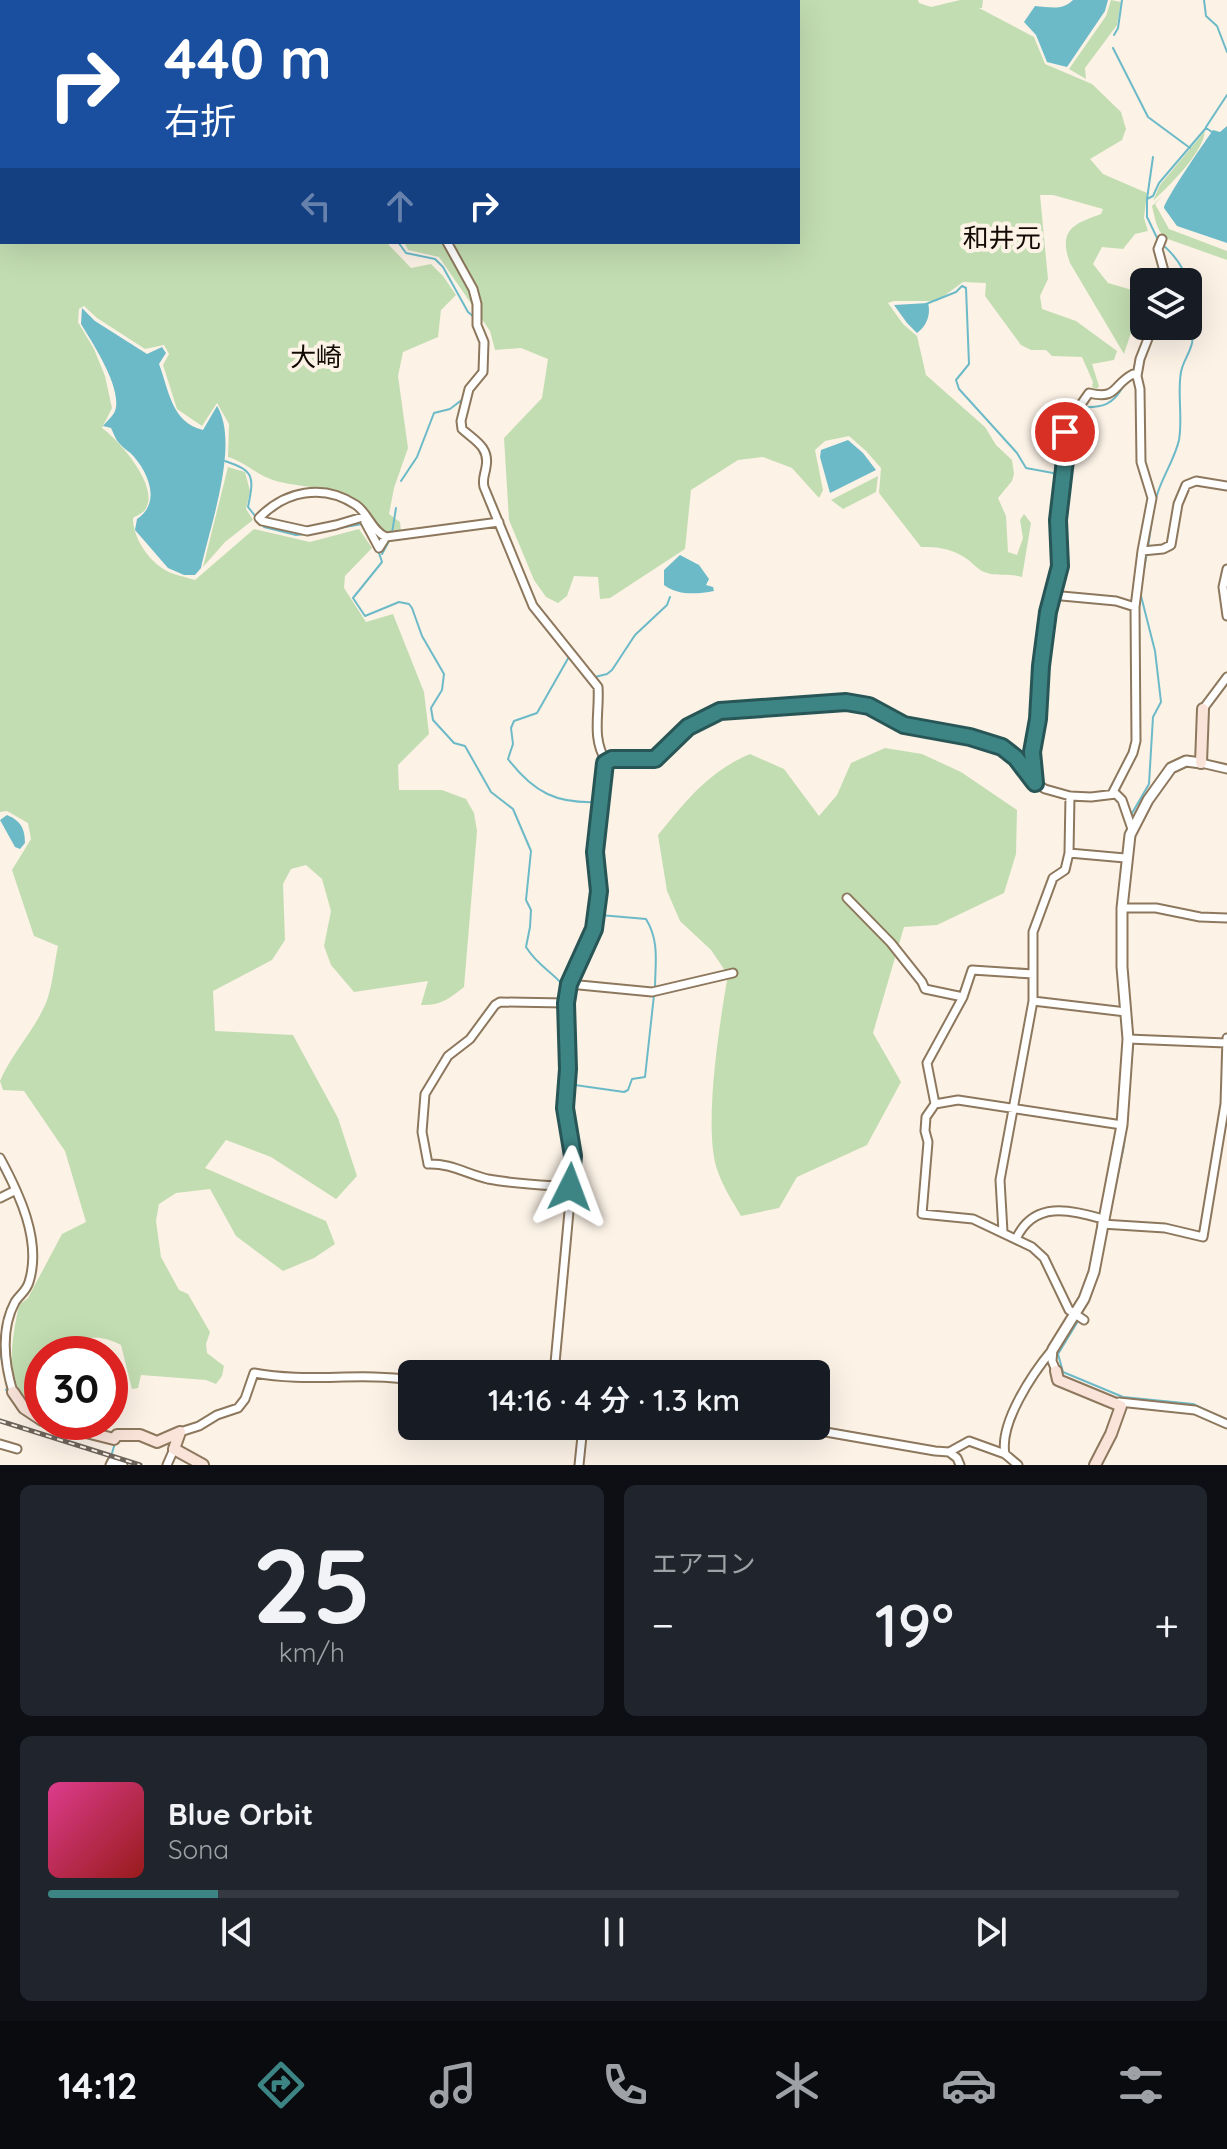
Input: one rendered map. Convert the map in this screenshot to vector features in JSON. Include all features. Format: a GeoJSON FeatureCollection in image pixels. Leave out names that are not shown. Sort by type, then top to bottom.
{"type":"FeatureCollection","features":[{"type":"Feature","properties":{"kind":"main road"},"geometry":{"type":"LineString","coordinates":[[1201,763],[1203,709]]}},
{"type":"Feature","properties":{"kind":"main road"},"geometry":{"type":"LineString","coordinates":[[1056,1371],[1058,1380],[1121,1406],[1095,1465]]}},
{"type":"Feature","properties":{"kind":"main road"},"geometry":{"type":"LineString","coordinates":[[13,1392],[24,1408]]}},
{"type":"Feature","properties":{"kind":"main road"},"geometry":{"type":"LineString","coordinates":[[128,1434],[157,1442],[180,1432]]}},
{"type":"Feature","properties":{"kind":"main road"},"geometry":{"type":"LineString","coordinates":[[180,1432],[174,1449],[203,1465]]}},
{"type":"Feature","properties":{"kind":"street"},"geometry":{"type":"LineString","coordinates":[[1161,241],[1158,249],[1163,268]]}},
{"type":"Feature","properties":{"kind":"street"},"geometry":{"type":"LineString","coordinates":[[448,244],[473,289],[484,342],[484,366],[469,389],[461,426],[484,449],[487,465],[482,479],[533,606],[598,687],[597,730],[601,753],[606,761],[595,852],[599,891],[594,929],[563,1003],[568,1069],[565,1108],[573,1156],[555,1360]]}},
{"type":"Feature","properties":{"kind":"street"},"geometry":{"type":"LineString","coordinates":[[606,761],[655,759],[688,727],[720,711],[846,702],[869,706],[904,725],[970,737],[1002,747],[1016,758],[1035,783],[1045,789],[1070,796],[1100,796],[1112,792],[1136,741],[1135,607],[1152,498],[1141,462],[1137,376],[1147,340]]}},
{"type":"Feature","properties":{"kind":"street"},"geometry":{"type":"LineString","coordinates":[[1035,783],[1032,752],[1051,595],[1060,566],[1058,520],[1067,426],[1089,393],[1112,394],[1128,376],[1137,376]]}},
{"type":"Feature","properties":{"kind":"street"},"geometry":{"type":"LineString","coordinates":[[1146,551],[1171,545],[1178,504],[1186,485],[1196,481],[1227,486]]}},
{"type":"Feature","properties":{"kind":"street"},"geometry":{"type":"LineString","coordinates":[[362,517],[301,531],[259,518],[282,501],[308,491],[326,493],[357,505],[379,548],[386,537]]}},
{"type":"Feature","properties":{"kind":"street"},"geometry":{"type":"LineString","coordinates":[[362,517],[386,537],[499,522]]}},
{"type":"Feature","properties":{"kind":"street"},"geometry":{"type":"LineString","coordinates":[[1226,575],[1223,587],[1227,616]]}},
{"type":"Feature","properties":{"kind":"street"},"geometry":{"type":"LineString","coordinates":[[1051,595],[1116,601],[1135,607]]}},
{"type":"Feature","properties":{"kind":"street"},"geometry":{"type":"LineString","coordinates":[[1203,709],[1227,677]]}},
{"type":"Feature","properties":{"kind":"street"},"geometry":{"type":"LineString","coordinates":[[1005,1454],[1007,1429],[1025,1388],[1079,1318],[1105,1223],[1122,1125],[1131,1039],[1122,967],[1125,858],[1135,825],[1171,768],[1186,761],[1227,769]]}},
{"type":"Feature","properties":{"kind":"street"},"geometry":{"type":"LineString","coordinates":[[1112,792],[1121,798],[1135,825]]}},
{"type":"Feature","properties":{"kind":"street"},"geometry":{"type":"LineString","coordinates":[[1003,1232],[1000,1180],[1033,1001],[1034,928],[1053,878],[1065,870],[1069,853],[1070,796]]}},
{"type":"Feature","properties":{"kind":"street"},"geometry":{"type":"LineString","coordinates":[[1069,853],[1125,858]]}},
{"type":"Feature","properties":{"kind":"street"},"geometry":{"type":"LineString","coordinates":[[847,898],[891,943],[925,989],[963,997]]}},
{"type":"Feature","properties":{"kind":"street"},"geometry":{"type":"LineString","coordinates":[[1125,908],[1156,908],[1200,917],[1227,918]]}},
{"type":"Feature","properties":{"kind":"street"},"geometry":{"type":"LineString","coordinates":[[935,1104],[927,1068],[928,1058],[963,997],[972,970],[1033,974]]}},
{"type":"Feature","properties":{"kind":"street"},"geometry":{"type":"LineString","coordinates":[[569,984],[654,992],[733,973]]}},
{"type":"Feature","properties":{"kind":"street"},"geometry":{"type":"LineString","coordinates":[[1033,1001],[1126,1012]]}},
{"type":"Feature","properties":{"kind":"street"},"geometry":{"type":"LineString","coordinates":[[563,1003],[500,1002],[495,1005],[470,1039],[448,1056],[425,1094],[422,1132],[428,1164],[451,1165],[498,1181],[570,1187]]}},
{"type":"Feature","properties":{"kind":"street"},"geometry":{"type":"LineString","coordinates":[[1016,1239],[1022,1226],[1050,1211],[1072,1211],[1105,1223],[1165,1228],[1203,1237],[1225,1104],[1226,1040],[1131,1039]]}},
{"type":"Feature","properties":{"kind":"street"},"geometry":{"type":"LineString","coordinates":[[1079,1318],[1069,1310],[1044,1258],[1032,1247],[965,1217],[922,1214],[928,1142],[925,1123],[928,1112],[935,1104],[958,1100],[1122,1125]]}},
{"type":"Feature","properties":{"kind":"street"},"geometry":{"type":"LineString","coordinates":[[0,1158],[16,1190],[27,1224],[31,1271],[24,1294],[15,1301],[2,1342],[13,1392]]}},
{"type":"Feature","properties":{"kind":"street"},"geometry":{"type":"LineString","coordinates":[[0,1198],[16,1190]]}},
{"type":"Feature","properties":{"kind":"street"},"geometry":{"type":"LineString","coordinates":[[0,1316],[7,1324]]}},
{"type":"Feature","properties":{"kind":"street"},"geometry":{"type":"LineString","coordinates":[[1053,1349],[1052,1361],[1063,1378],[1121,1402],[1195,1410],[1227,1424]]}},
{"type":"Feature","properties":{"kind":"street"},"geometry":{"type":"LineString","coordinates":[[180,1432],[238,1408],[245,1399],[254,1373],[280,1378],[363,1376],[398,1379]]}},
{"type":"Feature","properties":{"kind":"street"},"geometry":{"type":"LineString","coordinates":[[1121,1406],[1156,1406]]}},
{"type":"Feature","properties":{"kind":"street"},"geometry":{"type":"LineString","coordinates":[[830,1432],[949,1452],[969,1441],[1005,1454],[1018,1465]]}},
{"type":"Feature","properties":{"kind":"street"},"geometry":{"type":"LineString","coordinates":[[579,1465],[582,1440]]}},
{"type":"Feature","properties":{"kind":"street"},"geometry":{"type":"LineString","coordinates":[[0,1444],[17,1449]]}},
{"type":"Feature","properties":{"kind":"street"},"geometry":{"type":"LineString","coordinates":[[167,1465],[174,1449]]}},
{"type":"Feature","properties":{"kind":"street"},"geometry":{"type":"LineString","coordinates":[[949,1452],[960,1465]]}},
{"type":"Feature","properties":{"kind":"street"},"geometry":{"type":"LineString","coordinates":[[110,1465],[112,1461],[123,1465]]}},
{"type":"Feature","properties":{"kind":"green space"},"geometry":{"type":"Polygon","coordinates":[[[800,0],[918,0],[931,7],[960,0],[983,0],[982,8],[979,8],[1034,37],[1045,64],[1092,84],[1121,112],[1126,129],[1122,140],[1090,159],[1103,174],[1147,193],[1144,218],[1148,231],[1135,234],[1123,249],[1102,247],[1093,264],[1108,283],[1130,289],[1130,335],[1124,354],[1070,263],[1067,252],[1070,230],[1101,214],[1103,209],[1053,195],[1040,195],[1048,279],[1040,296],[1042,309],[1076,321],[1117,351],[1114,360],[1092,364],[1099,386],[1097,389],[1092,387],[1093,382],[1082,357],[1052,356],[1046,350],[1031,350],[1021,345],[985,296],[986,283],[963,282],[937,301],[888,303],[903,324],[917,336],[926,375],[985,427],[996,445],[1012,460],[1012,481],[998,498],[1006,516],[1008,552],[1017,555],[1023,538],[1020,520],[1024,514],[1031,523],[1022,577],[981,571],[954,552],[921,547],[879,493],[881,468],[849,436],[825,441],[815,450],[823,490],[819,498],[792,468],[763,457],[738,460],[691,490],[685,549],[610,598],[600,599],[598,577],[574,576],[567,596],[558,603],[546,597],[534,580],[509,520],[504,438],[542,398],[548,359],[521,348],[495,350],[490,331],[439,257],[408,250],[405,244],[800,244],[800,0]]]}},
{"type":"Feature","properties":{"kind":"green space"},"geometry":{"type":"Polygon","coordinates":[[[1111,0],[1121,2],[1117,25],[1085,68],[1086,79],[1069,69],[1106,16],[1111,0]]]}},
{"type":"Feature","properties":{"kind":"green space"},"geometry":{"type":"Polygon","coordinates":[[[1205,131],[1192,159],[1153,201],[1160,185],[1205,131]]]}},
{"type":"Feature","properties":{"kind":"green space"},"geometry":{"type":"Polygon","coordinates":[[[1163,195],[1155,204],[1169,229],[1227,251],[1227,260],[1165,238],[1152,206],[1163,195]]]}},
{"type":"Feature","properties":{"kind":"green space"},"geometry":{"type":"Polygon","coordinates":[[[0,244],[388,244],[411,268],[431,264],[456,295],[441,310],[438,337],[403,352],[398,376],[408,448],[389,514],[400,522],[401,532],[382,533],[365,510],[350,497],[273,480],[228,457],[229,424],[217,403],[202,426],[177,409],[163,365],[169,354],[164,345],[145,349],[84,306],[79,309],[78,322],[105,376],[112,408],[102,428],[135,463],[147,486],[147,506],[133,518],[135,533],[142,547],[165,570],[195,580],[254,529],[310,542],[359,529],[372,548],[345,576],[344,588],[366,622],[393,614],[424,692],[429,734],[398,765],[399,790],[442,790],[466,799],[474,813],[477,831],[464,987],[449,998],[439,1003],[421,1005],[428,981],[354,992],[331,965],[324,946],[331,911],[322,879],[306,865],[291,869],[283,884],[285,940],[272,960],[213,991],[215,1031],[293,1035],[338,1118],[357,1176],[336,1199],[271,1157],[226,1140],[205,1168],[326,1221],[335,1244],[314,1258],[283,1271],[236,1236],[210,1189],[176,1193],[159,1204],[156,1221],[161,1257],[179,1290],[188,1294],[210,1332],[207,1353],[224,1366],[216,1384],[206,1380],[141,1375],[138,1388],[132,1389],[128,1373],[128,1336],[24,1336],[24,1395],[14,1377],[12,1348],[19,1305],[28,1298],[62,1234],[86,1222],[65,1151],[24,1091],[3,1090],[0,1081],[46,1003],[58,946],[34,936],[12,870],[31,839],[28,823],[7,811],[0,812],[0,244]]]}},
{"type":"Feature","properties":{"kind":"green space"},"geometry":{"type":"Polygon","coordinates":[[[228,467],[245,472],[250,491],[246,509],[253,520],[225,542],[203,567],[228,467]]]}},
{"type":"Feature","properties":{"kind":"green space"},"geometry":{"type":"Polygon","coordinates":[[[878,476],[876,492],[843,509],[831,500],[878,476]]]}},
{"type":"Feature","properties":{"kind":"green space"},"geometry":{"type":"Polygon","coordinates":[[[885,748],[922,754],[961,772],[1017,810],[1016,854],[1004,893],[937,925],[904,927],[873,1033],[901,1082],[867,1145],[797,1177],[779,1208],[741,1216],[718,1172],[712,1131],[714,1075],[728,975],[711,950],[680,921],[667,891],[658,835],[710,778],[750,754],[784,769],[819,816],[837,795],[851,763],[885,748]]]}},
{"type":"Feature","properties":{"kind":"water"},"geometry":{"type":"Polygon","coordinates":[[[1073,0],[1108,0],[1105,11],[1067,67],[1047,62],[1036,35],[1024,22],[1035,6],[1060,7],[1073,0]]]}},
{"type":"Feature","properties":{"kind":"water"},"geometry":{"type":"Polygon","coordinates":[[[1227,126],[1227,243],[1177,226],[1164,208],[1213,130],[1220,132],[1227,126]]]}},
{"type":"Feature","properties":{"kind":"water"},"geometry":{"type":"Polygon","coordinates":[[[928,303],[927,320],[917,333],[894,305],[928,303]]]}},
{"type":"Feature","properties":{"kind":"water"},"geometry":{"type":"Polygon","coordinates":[[[82,308],[95,321],[147,354],[162,347],[166,353],[159,364],[173,404],[192,426],[203,430],[217,406],[223,422],[224,462],[201,568],[195,575],[184,575],[168,568],[135,530],[137,519],[148,506],[148,481],[140,465],[118,442],[111,428],[103,426],[115,411],[115,391],[81,324],[82,308]]]}},
{"type":"Feature","properties":{"kind":"water"},"geometry":{"type":"Polygon","coordinates":[[[848,440],[876,470],[830,493],[820,457],[821,450],[848,440]]]}},
{"type":"Feature","properties":{"kind":"water"},"geometry":{"type":"Polygon","coordinates":[[[680,555],[699,565],[709,579],[706,585],[713,587],[714,591],[682,593],[664,585],[664,570],[680,555]]]}},
{"type":"Feature","properties":{"kind":"water"},"geometry":{"type":"Polygon","coordinates":[[[7,815],[16,820],[23,830],[25,843],[20,849],[15,847],[0,820],[7,815]]]}},
{"type":"Feature","properties":{"kind":"waterway"},"geometry":{"type":"LineString","coordinates":[[1114,35],[1122,0]]}},
{"type":"Feature","properties":{"kind":"waterway"},"geometry":{"type":"LineString","coordinates":[[1204,0],[1206,16],[1217,26],[1227,52]]}},
{"type":"Feature","properties":{"kind":"waterway"},"geometry":{"type":"LineString","coordinates":[[1113,48],[1148,117],[1190,148]]}},
{"type":"Feature","properties":{"kind":"waterway"},"geometry":{"type":"LineString","coordinates":[[1206,127],[1227,95]]}},
{"type":"Feature","properties":{"kind":"waterway"},"geometry":{"type":"LineString","coordinates":[[1159,242],[1147,217],[1147,199],[1153,196],[1159,183],[1206,128],[1212,132]]}},
{"type":"Feature","properties":{"kind":"waterway"},"geometry":{"type":"LineString","coordinates":[[1147,199],[1153,157]]}},
{"type":"Feature","properties":{"kind":"waterway"},"geometry":{"type":"LineString","coordinates":[[399,244],[406,253],[435,259],[474,317]]}},
{"type":"Feature","properties":{"kind":"waterway"},"geometry":{"type":"LineString","coordinates":[[1148,547],[1160,485],[1179,440],[1181,372],[1194,330],[1193,303],[1187,278],[1164,246]]}},
{"type":"Feature","properties":{"kind":"waterway"},"geometry":{"type":"LineString","coordinates":[[926,304],[956,292],[962,286],[966,288],[969,364],[956,380],[959,389],[1017,453],[1026,468],[1053,473],[1060,481]]}},
{"type":"Feature","properties":{"kind":"waterway"},"geometry":{"type":"LineString","coordinates":[[481,325],[486,338]]}},
{"type":"Feature","properties":{"kind":"waterway"},"geometry":{"type":"LineString","coordinates":[[1081,407],[1107,404],[1124,385]]}},
{"type":"Feature","properties":{"kind":"waterway"},"geometry":{"type":"LineString","coordinates":[[401,481],[417,457],[434,413],[450,409],[463,399]]}},
{"type":"Feature","properties":{"kind":"waterway"},"geometry":{"type":"LineString","coordinates":[[225,461],[242,468],[250,476],[248,507],[264,527],[296,535],[316,533]]}},
{"type":"Feature","properties":{"kind":"waterway"},"geometry":{"type":"LineString","coordinates":[[392,533],[396,508]]}},
{"type":"Feature","properties":{"kind":"waterway"},"geometry":{"type":"LineString","coordinates":[[322,531],[362,524]]}},
{"type":"Feature","properties":{"kind":"waterway"},"geometry":{"type":"LineString","coordinates":[[382,554],[389,541]]}},
{"type":"Feature","properties":{"kind":"waterway"},"geometry":{"type":"LineString","coordinates":[[378,550],[382,562],[353,598],[365,616],[399,602],[412,608],[422,636],[444,674],[442,690],[431,708],[433,720],[454,743],[465,746],[491,792],[513,809],[531,851],[526,900],[531,910],[526,947],[563,985],[562,999]]}},
{"type":"Feature","properties":{"kind":"waterway"},"geometry":{"type":"LineString","coordinates":[[1143,574],[1147,553]]}},
{"type":"Feature","properties":{"kind":"waterway"},"geometry":{"type":"LineString","coordinates":[[1059,583],[1063,570]]}},
{"type":"Feature","properties":{"kind":"waterway"},"geometry":{"type":"LineString","coordinates":[[1132,819],[1131,815],[1149,784],[1153,717],[1161,702],[1155,651],[1140,592]]}},
{"type":"Feature","properties":{"kind":"waterway"},"geometry":{"type":"LineString","coordinates":[[595,677],[612,670],[635,635],[667,605],[670,597]]}},
{"type":"Feature","properties":{"kind":"waterway"},"geometry":{"type":"LineString","coordinates":[[570,655],[537,713],[514,721],[511,728],[513,744],[508,759],[527,780],[548,794],[571,801],[599,802]]}},
{"type":"Feature","properties":{"kind":"waterway"},"geometry":{"type":"LineString","coordinates":[[1043,700],[1045,662]]}},
{"type":"Feature","properties":{"kind":"waterway"},"geometry":{"type":"LineString","coordinates":[[1036,762],[1039,779]]}},
{"type":"Feature","properties":{"kind":"waterway"},"geometry":{"type":"LineString","coordinates":[[1060,790],[1077,793]]}},
{"type":"Feature","properties":{"kind":"waterway"},"geometry":{"type":"LineString","coordinates":[[601,875],[602,886]]}},
{"type":"Feature","properties":{"kind":"waterway"},"geometry":{"type":"LineString","coordinates":[[600,913],[646,919],[655,944],[655,989]]}},
{"type":"Feature","properties":{"kind":"waterway"},"geometry":{"type":"LineString","coordinates":[[570,1087],[575,1085],[624,1092],[632,1079],[645,1077],[654,995]]}},
{"type":"Feature","properties":{"kind":"waterway"},"geometry":{"type":"LineString","coordinates":[[1129,1000],[1133,1038]]}},
{"type":"Feature","properties":{"kind":"waterway"},"geometry":{"type":"LineString","coordinates":[[561,1005],[564,1061]]}},
{"type":"Feature","properties":{"kind":"waterway"},"geometry":{"type":"LineString","coordinates":[[1112,1204],[1124,1145],[1133,1044]]}},
{"type":"Feature","properties":{"kind":"waterway"},"geometry":{"type":"LineString","coordinates":[[570,1091],[576,1164]]}},
{"type":"Feature","properties":{"kind":"waterway"},"geometry":{"type":"LineString","coordinates":[[559,1360],[567,1270]]}},
{"type":"Feature","properties":{"kind":"waterway"},"geometry":{"type":"LineString","coordinates":[[1081,1315],[1097,1277]]}},
{"type":"Feature","properties":{"kind":"waterway"},"geometry":{"type":"LineString","coordinates":[[1078,1321],[1058,1354],[1063,1372],[1123,1397],[1193,1404],[1227,1420]]}},
{"type":"Feature","properties":{"kind":"waterway"},"geometry":{"type":"LineString","coordinates":[[0,1339],[3,1332]]}},
{"type":"Feature","properties":{"kind":"waterway"},"geometry":{"type":"LineString","coordinates":[[0,1352],[8,1387],[6,1390]]}},
{"type":"Feature","properties":{"kind":"waterway"},"geometry":{"type":"LineString","coordinates":[[830,1428],[940,1448]]}},
{"type":"Feature","properties":{"kind":"waterway"},"geometry":{"type":"LineString","coordinates":[[110,1460],[115,1443]]}},
{"type":"Feature","properties":{"kind":"railway"},"geometry":{"type":"LineString","coordinates":[[0,1421],[140,1465]]}},
{"type":"Feature","properties":{"kind":"district","name":"和井元"},"geometry":{"type":"Point","coordinates":[1002,237]}},
{"type":"Feature","properties":{"kind":"district","name":"大崎"},"geometry":{"type":"Point","coordinates":[316,356]}},
{"type":"Feature","properties":{"kind":"route"},"geometry":{"type":"LineString","coordinates":[[570,1187],[573,1156],[565,1108],[568,1069],[566,1003],[569,984],[594,929],[599,891],[595,852],[605,763],[612,759],[655,759],[698,720],[731,708],[846,702],[869,706],[899,724],[970,737],[1002,747],[1016,758],[1035,783],[1032,752],[1038,719],[1041,666],[1051,595],[1060,566],[1058,508],[1065,460],[1065,432]]}}]}
